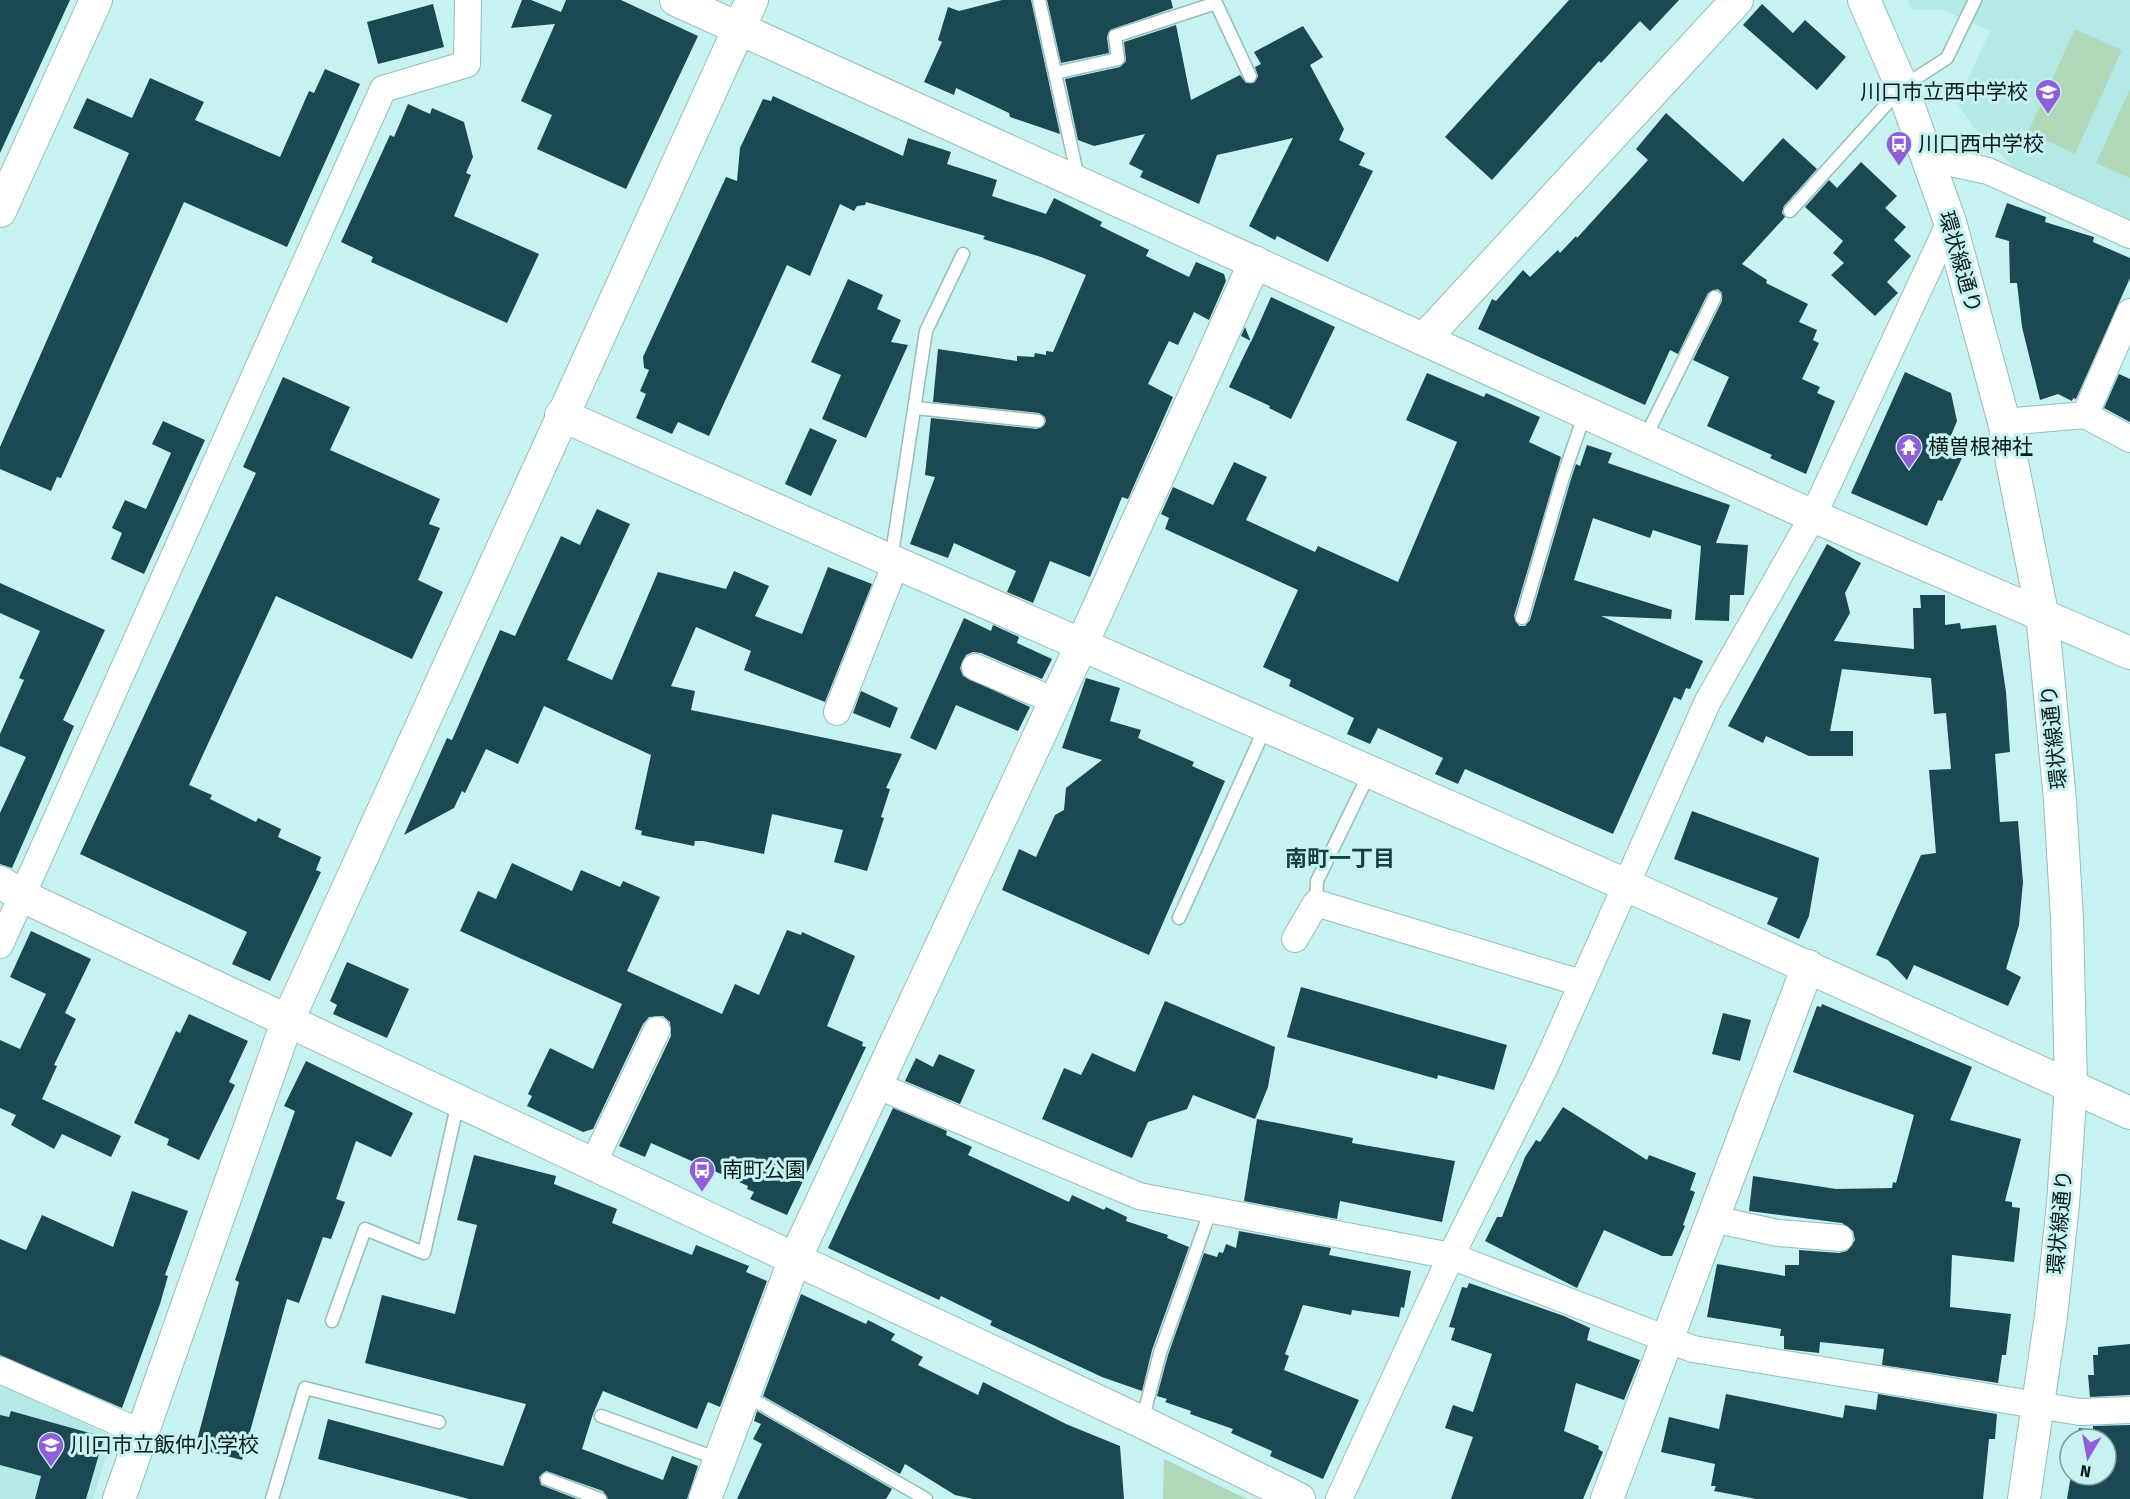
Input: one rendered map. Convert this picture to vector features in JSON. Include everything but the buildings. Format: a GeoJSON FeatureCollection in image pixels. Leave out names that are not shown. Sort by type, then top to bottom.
{"type":"FeatureCollection","features":[{"type":"Feature","properties":{"kind":"street"},"geometry":{"type":"LineString","coordinates":[[0,211],[96,0]]}},
{"type":"Feature","properties":{"kind":"street"},"geometry":{"type":"LineString","coordinates":[[0,945],[11,889],[383,89],[467,64],[468,0]]}},
{"type":"Feature","properties":{"kind":"street"},"geometry":{"type":"LineString","coordinates":[[676,0],[1586,411],[1812,516],[2042,613],[2130,653]]}},
{"type":"Feature","properties":{"kind":"street"},"geometry":{"type":"LineString","coordinates":[[119,1499],[287,1022],[561,415],[752,0]]}},
{"type":"Feature","properties":{"kind":"street"},"geometry":{"type":"LineString","coordinates":[[1425,338],[1737,0]]}},
{"type":"Feature","properties":{"kind":"street","name":"環状線通り"},"geometry":{"type":"LineString","coordinates":[[1864,0],[1902,87],[1950,222],[2004,423],[2042,613],[2060,800],[2067,919],[2071,1085],[2063,1204],[2024,1499]]}},
{"type":"Feature","properties":{"kind":"street"},"geometry":{"type":"LineString","coordinates":[[1928,158],[1988,171],[2130,235]]}},
{"type":"Feature","properties":{"kind":"street"},"geometry":{"type":"LineString","coordinates":[[1339,1499],[1451,1256],[1545,1067],[1624,884],[1708,701],[1812,516],[1950,222]]}},
{"type":"Feature","properties":{"kind":"street"},"geometry":{"type":"LineString","coordinates":[[705,1499],[794,1261],[1082,644],[1255,262]]}},
{"type":"Feature","properties":{"kind":"street"},"geometry":{"type":"LineString","coordinates":[[2085,415],[2130,312]]}},
{"type":"Feature","properties":{"kind":"street"},"geometry":{"type":"LineString","coordinates":[[561,415],[1624,884],[2130,1113]]}},
{"type":"Feature","properties":{"kind":"street"},"geometry":{"type":"LineString","coordinates":[[2004,423],[2085,415],[2130,439]]}},
{"type":"Feature","properties":{"kind":"street"},"geometry":{"type":"LineString","coordinates":[[837,712],[893,562]]}},
{"type":"Feature","properties":{"kind":"street"},"geometry":{"type":"LineString","coordinates":[[975,667],[1055,701]]}},
{"type":"Feature","properties":{"kind":"street"},"geometry":{"type":"LineString","coordinates":[[11,889],[592,1166],[1142,1422],[1299,1499]]}},
{"type":"Feature","properties":{"kind":"street"},"geometry":{"type":"LineString","coordinates":[[1295,939],[1316,903],[1581,983]]}},
{"type":"Feature","properties":{"kind":"street"},"geometry":{"type":"LineString","coordinates":[[1607,1499],[1808,966]]}},
{"type":"Feature","properties":{"kind":"street"},"geometry":{"type":"LineString","coordinates":[[592,1166],[657,1030]]}},
{"type":"Feature","properties":{"kind":"street"},"geometry":{"type":"LineString","coordinates":[[876,1085],[1139,1196],[1210,1212],[1451,1256],[1693,1349],[2080,1412],[2130,1410]]}},
{"type":"Feature","properties":{"kind":"street"},"geometry":{"type":"LineString","coordinates":[[1713,1219],[1778,1233],[1840,1238]]}},
{"type":"Feature","properties":{"kind":"street"},"geometry":{"type":"LineString","coordinates":[[0,1370],[141,1433]]}},
{"type":"Feature","properties":{"kind":"lane"},"geometry":{"type":"LineString","coordinates":[[1039,0],[1079,182]]}},
{"type":"Feature","properties":{"kind":"lane"},"geometry":{"type":"LineString","coordinates":[[1790,212],[1902,87],[1947,58],[1975,0]]}},
{"type":"Feature","properties":{"kind":"lane"},"geometry":{"type":"LineString","coordinates":[[1055,73],[1118,59],[1115,36],[1216,3],[1250,76]]}},
{"type":"Feature","properties":{"kind":"lane"},"geometry":{"type":"LineString","coordinates":[[893,562],[926,331],[963,254]]}},
{"type":"Feature","properties":{"kind":"lane"},"geometry":{"type":"LineString","coordinates":[[1645,439],[1715,297]]}},
{"type":"Feature","properties":{"kind":"lane"},"geometry":{"type":"LineString","coordinates":[[916,408],[1038,421]]}},
{"type":"Feature","properties":{"kind":"lane"},"geometry":{"type":"LineString","coordinates":[[1522,618],[1563,477],[1586,411]]}},
{"type":"Feature","properties":{"kind":"lane"},"geometry":{"type":"LineString","coordinates":[[1179,918],[1266,726]]}},
{"type":"Feature","properties":{"kind":"lane"},"geometry":{"type":"LineString","coordinates":[[1316,903],[1317,881],[1370,772]]}},
{"type":"Feature","properties":{"kind":"lane"},"geometry":{"type":"LineString","coordinates":[[332,1321],[365,1229],[423,1253],[458,1102]]}},
{"type":"Feature","properties":{"kind":"lane"},"geometry":{"type":"LineString","coordinates":[[1142,1422],[1160,1353],[1210,1212]]}},
{"type":"Feature","properties":{"kind":"lane"},"geometry":{"type":"LineString","coordinates":[[272,1499],[305,1388],[439,1422]]}},
{"type":"Feature","properties":{"kind":"lane"},"geometry":{"type":"LineString","coordinates":[[744,1394],[926,1499]]}},
{"type":"Feature","properties":{"kind":"lane"},"geometry":{"type":"LineString","coordinates":[[601,1416],[719,1460]]}},
{"type":"Feature","properties":{"kind":"lane"},"geometry":{"type":"LineString","coordinates":[[547,1479],[600,1499]]}},
{"type":"Feature","properties":{"kind":"shaded area","name":"川口市立西中学校"},"geometry":{"type":"Polygon","coordinates":[[[1907,0],[2130,0],[2130,220],[2016,169],[1973,127],[1957,103],[1990,31],[1944,10],[1913,10],[1907,0]]]}},
{"type":"Feature","properties":{"kind":"shaded area","name":"川口市立飯仲小学校"},"geometry":{"type":"Polygon","coordinates":[[[0,1385],[112,1436],[93,1499],[0,1499],[0,1385]]]}},
{"type":"Feature","properties":{"kind":"green space"},"geometry":{"type":"Polygon","coordinates":[[[2075,29],[2122,50],[2075,154],[2028,132],[2075,29]]]}},
{"type":"Feature","properties":{"kind":"green space"},"geometry":{"type":"Polygon","coordinates":[[[2130,89],[2130,178],[2096,163],[2130,89]]]}},
{"type":"Feature","properties":{"kind":"green space"},"geometry":{"type":"Polygon","coordinates":[[[1164,1459],[1247,1499],[1163,1499],[1164,1459]]]}},
{"type":"Feature","properties":{"kind":"place","name":"川口市立西中学校"},"geometry":{"type":"Point","coordinates":[2048,115]}},
{"type":"Feature","properties":{"kind":"place","name":"川口西中学校"},"geometry":{"type":"Point","coordinates":[1899,167]}},
{"type":"Feature","properties":{"kind":"place","name":"横曽根神社"},"geometry":{"type":"Point","coordinates":[1909,470]}},
{"type":"Feature","properties":{"kind":"place","name":"南町公園"},"geometry":{"type":"Point","coordinates":[702,1193]}},
{"type":"Feature","properties":{"kind":"place","name":"川口市立飯仲小学校"},"geometry":{"type":"Point","coordinates":[51,1468]}},
{"type":"Feature","properties":{"kind":"district","name":"南町一丁目"},"geometry":{"type":"Point","coordinates":[1340,858]}}]}
